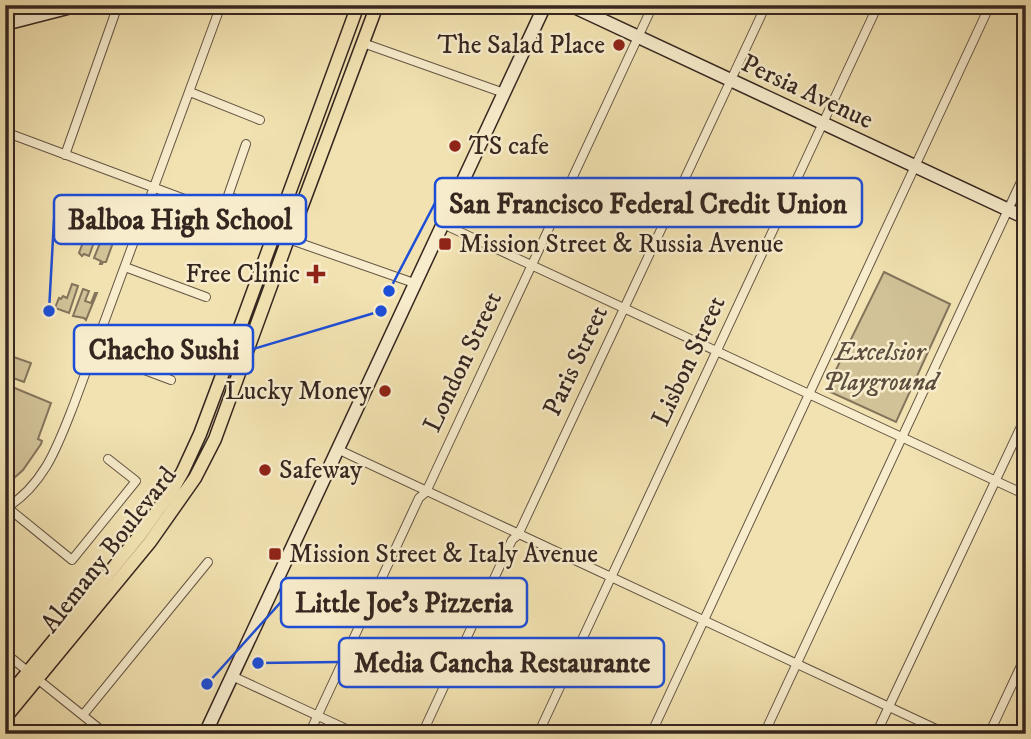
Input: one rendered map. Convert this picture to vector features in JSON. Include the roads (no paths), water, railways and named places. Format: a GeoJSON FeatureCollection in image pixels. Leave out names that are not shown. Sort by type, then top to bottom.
{"type":"FeatureCollection","features":[{"type":"Feature","properties":{"kind":"main road"},"geometry":{"type":"LineString","coordinates":[[5,24],[79,5]]}},
{"type":"Feature","properties":{"kind":"main road","name":"Alemany Boulevard"},"geometry":{"type":"LineString","coordinates":[[5,718],[33,675],[174,487],[200,434],[358,5]]}},
{"type":"Feature","properties":{"kind":"main road","name":"Alemany Boulevard"},"geometry":{"type":"LineString","coordinates":[[5,700],[33,675],[150,542],[195,478],[215,439],[377,5]]}},
{"type":"Feature","properties":{"kind":"main road","name":"Persia Avenue"},"geometry":{"type":"LineString","coordinates":[[570,5],[1026,218]]}},
{"type":"Feature","properties":{"kind":"main road"},"geometry":{"type":"LineString","coordinates":[[205,734],[543,8]]}},
{"type":"Feature","properties":{"kind":"street"},"geometry":{"type":"LineString","coordinates":[[65,155],[118,5]]}},
{"type":"Feature","properties":{"kind":"street"},"geometry":{"type":"LineString","coordinates":[[108,459],[136,481],[72,559],[7,509],[33,486],[52,458],[221,5]]}},
{"type":"Feature","properties":{"kind":"street"},"geometry":{"type":"LineString","coordinates":[[529,5],[543,8]]}},
{"type":"Feature","properties":{"kind":"street","name":"London Street"},"geometry":{"type":"LineString","coordinates":[[309,734],[419,498],[426,492],[653,5]]}},
{"type":"Feature","properties":{"kind":"street","name":"Paris Street"},"geometry":{"type":"LineString","coordinates":[[422,734],[766,5]]}},
{"type":"Feature","properties":{"kind":"street","name":"Lisbon Street"},"geometry":{"type":"LineString","coordinates":[[538,734],[878,5]]}},
{"type":"Feature","properties":{"kind":"street"},"geometry":{"type":"LineString","coordinates":[[651,734],[990,5]]}},
{"type":"Feature","properties":{"kind":"street"},"geometry":{"type":"LineString","coordinates":[[363,43],[503,93]]}},
{"type":"Feature","properties":{"kind":"street"},"geometry":{"type":"LineString","coordinates":[[190,92],[260,120]]}},
{"type":"Feature","properties":{"kind":"street"},"geometry":{"type":"LineString","coordinates":[[5,132],[274,234],[414,283]]}},
{"type":"Feature","properties":{"kind":"street"},"geometry":{"type":"LineString","coordinates":[[222,213],[246,144]]}},
{"type":"Feature","properties":{"kind":"street"},"geometry":{"type":"LineString","coordinates":[[764,734],[1026,171]]}},
{"type":"Feature","properties":{"kind":"street"},"geometry":{"type":"LineString","coordinates":[[443,223],[1026,495]]}},
{"type":"Feature","properties":{"kind":"street"},"geometry":{"type":"LineString","coordinates":[[125,267],[206,297]]}},
{"type":"Feature","properties":{"kind":"street"},"geometry":{"type":"LineString","coordinates":[[94,351],[171,380]]}},
{"type":"Feature","properties":{"kind":"street"},"geometry":{"type":"LineString","coordinates":[[876,734],[1026,416]]}},
{"type":"Feature","properties":{"kind":"street"},"geometry":{"type":"LineString","coordinates":[[337,449],[947,734]]}},
{"type":"Feature","properties":{"kind":"street"},"geometry":{"type":"LineString","coordinates":[[83,715],[208,562]]}},
{"type":"Feature","properties":{"kind":"street"},"geometry":{"type":"LineString","coordinates":[[5,653],[106,734]]}},
{"type":"Feature","properties":{"kind":"street"},"geometry":{"type":"LineString","coordinates":[[989,734],[1026,655]]}},
{"type":"Feature","properties":{"kind":"street"},"geometry":{"type":"LineString","coordinates":[[232,676],[357,734]]}},
{"type":"Feature","properties":{"kind":"place","name":"The Salad Place"},"geometry":{"type":"Point","coordinates":[619,45]}},
{"type":"Feature","properties":{"kind":"place","name":"TS cafe"},"geometry":{"type":"Point","coordinates":[455,146]}},
{"type":"Feature","properties":{"kind":"place","name":"Mission Street & Russia Avenue"},"geometry":{"type":"Point","coordinates":[445,244]}},
{"type":"Feature","properties":{"kind":"place","name":"Free Clinic"},"geometry":{"type":"Point","coordinates":[316,274]}},
{"type":"Feature","properties":{"kind":"place","name":"San Francisco Federal Credit Union"},"geometry":{"type":"Point","coordinates":[389,291]}},
{"type":"Feature","properties":{"kind":"place","name":"Balboa High School"},"geometry":{"type":"Point","coordinates":[49,311]}},
{"type":"Feature","properties":{"kind":"place","name":"Chacho Sushi"},"geometry":{"type":"Point","coordinates":[381,311]}},
{"type":"Feature","properties":{"kind":"place","name":"Lucky Money"},"geometry":{"type":"Point","coordinates":[385,391]}},
{"type":"Feature","properties":{"kind":"place","name":"Safeway"},"geometry":{"type":"Point","coordinates":[265,470]}},
{"type":"Feature","properties":{"kind":"place","name":"Mission Street & Italy Avenue"},"geometry":{"type":"Point","coordinates":[275,554]}},
{"type":"Feature","properties":{"kind":"place","name":"Media Cancha Restaurante"},"geometry":{"type":"Point","coordinates":[258,663]}},
{"type":"Feature","properties":{"kind":"place","name":"Little Joe's Pizzeria"},"geometry":{"type":"Point","coordinates":[207,684]}},
{"type":"Feature","properties":{"kind":"park label","name":"Excelsior Playground"},"geometry":{"type":"Point","coordinates":[880,367]}}]}
